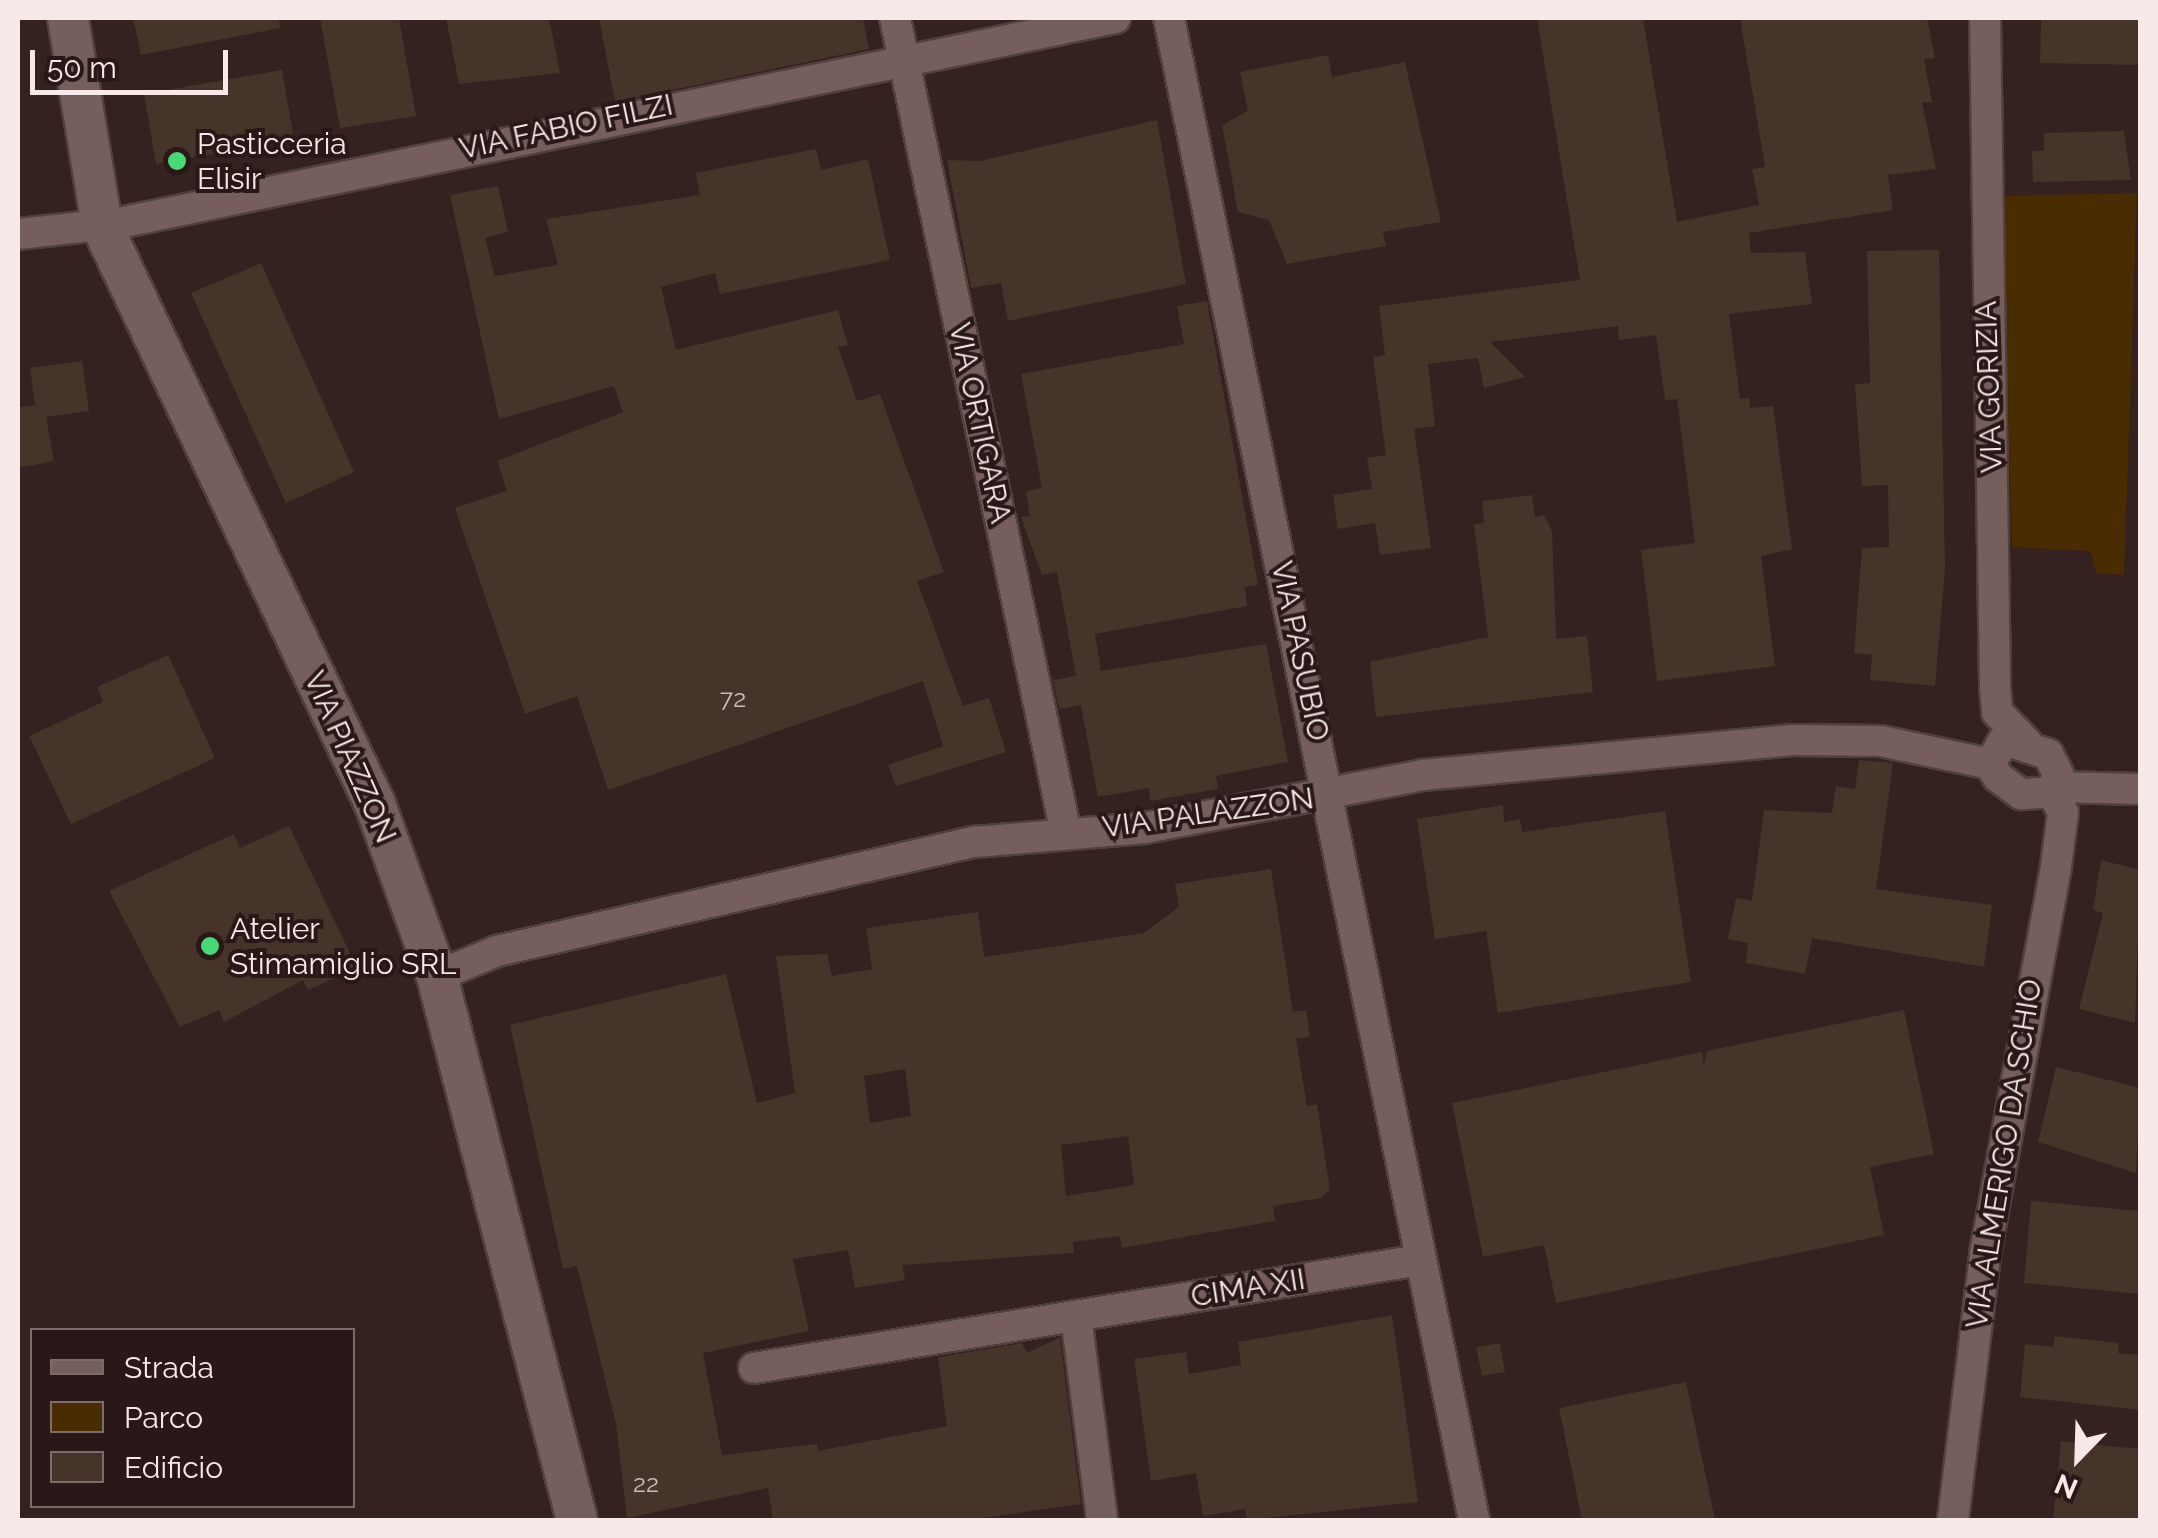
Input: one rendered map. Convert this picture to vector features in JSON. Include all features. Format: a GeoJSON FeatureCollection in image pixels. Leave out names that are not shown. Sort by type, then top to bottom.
{"type":"FeatureCollection","features":[{"type":"Feature","properties":{"kind":"street","name":"VIA PIAZZON"},"geometry":{"type":"LineString","coordinates":[[68,18],[102,226],[375,804],[437,976],[577,1520]]}},
{"type":"Feature","properties":{"kind":"street","name":"VIA ORTIGARA"},"geometry":{"type":"LineString","coordinates":[[895,18],[1065,828]]}},
{"type":"Feature","properties":{"kind":"street","name":"VIA FABIO FILZI"},"geometry":{"type":"LineString","coordinates":[[18,234],[102,226],[903,58],[1115,18]]}},
{"type":"Feature","properties":{"kind":"street","name":"VIA PASUBIO"},"geometry":{"type":"LineString","coordinates":[[1170,18],[1474,1520]]}},
{"type":"Feature","properties":{"kind":"street","name":"VIA GORIZIA"},"geometry":{"type":"LineString","coordinates":[[1985,18],[1997,712],[2028,744],[2048,754],[2053,790]]}},
{"type":"Feature","properties":{"kind":"street","name":"VIA PALAZZON"},"geometry":{"type":"LineString","coordinates":[[437,976],[497,951],[676,908],[1065,828],[1145,828],[1608,751],[1793,740],[1880,741],[1990,764]]}},
{"type":"Feature","properties":{"kind":"street"},"geometry":{"type":"LineString","coordinates":[[2028,744],[2004,740],[1990,764],[2021,794],[2140,789]]}},
{"type":"Feature","properties":{"kind":"street","name":"VIA ALMERIGO DA SCHIO"},"geometry":{"type":"LineString","coordinates":[[1953,1520],[1985,1254],[2056,866],[2063,812],[2053,790]]}},
{"type":"Feature","properties":{"kind":"street","name":"CIMA XII"},"geometry":{"type":"LineString","coordinates":[[754,1368],[1420,1260]]}},
{"type":"Feature","properties":{"kind":"street"},"geometry":{"type":"LineString","coordinates":[[1076,1316],[1102,1520]]}},
{"type":"Feature","properties":{"kind":"green space"},"geometry":{"type":"Polygon","coordinates":[[[2137,193],[2124,575],[2097,573],[2090,551],[2012,547],[2001,196],[2137,193]]]}},
{"type":"Feature","properties":{"kind":"building"},"geometry":{"type":"Polygon","coordinates":[[[133,18],[279,18],[280,28],[141,55],[133,18]]]}},
{"type":"Feature","properties":{"kind":"building"},"geometry":{"type":"Polygon","coordinates":[[[320,18],[399,18],[416,116],[340,128],[320,18]]]}},
{"type":"Feature","properties":{"kind":"building"},"geometry":{"type":"Polygon","coordinates":[[[446,18],[549,18],[560,73],[459,84],[446,18]]]}},
{"type":"Feature","properties":{"kind":"building"},"geometry":{"type":"Polygon","coordinates":[[[599,18],[863,18],[869,49],[615,102],[599,18]]]}},
{"type":"Feature","properties":{"kind":"building"},"geometry":{"type":"Polygon","coordinates":[[[1537,18],[1643,18],[1677,222],[1759,205],[1752,169],[1765,167],[1740,18],[1927,18],[1935,58],[1924,59],[1932,102],[1922,102],[1936,169],[1888,175],[1893,210],[1749,233],[1751,253],[1805,252],[1812,304],[1729,314],[1740,399],[1749,398],[1750,408],[1773,406],[1792,549],[1761,556],[1775,666],[1657,681],[1641,550],[1695,543],[1677,399],[1665,400],[1656,335],[1619,340],[1618,326],[1490,342],[1525,377],[1484,388],[1478,358],[1428,364],[1435,426],[1414,429],[1431,548],[1380,555],[1375,523],[1338,529],[1333,495],[1372,489],[1367,458],[1386,455],[1373,357],[1385,355],[1379,306],[1580,280],[1537,18]]]}},
{"type":"Feature","properties":{"kind":"building"},"geometry":{"type":"Polygon","coordinates":[[[2041,18],[2140,18],[2140,65],[2040,63],[2041,18]]]}},
{"type":"Feature","properties":{"kind":"building"},"geometry":{"type":"Polygon","coordinates":[[[1328,55],[1332,77],[1405,62],[1441,222],[1383,232],[1386,246],[1287,264],[1269,220],[1238,212],[1222,125],[1248,111],[1240,72],[1328,55]]]}},
{"type":"Feature","properties":{"kind":"building"},"geometry":{"type":"Polygon","coordinates":[[[282,70],[294,140],[156,164],[144,94],[282,70]]]}},
{"type":"Feature","properties":{"kind":"building"},"geometry":{"type":"Polygon","coordinates":[[[1157,120],[1186,284],[1008,321],[1001,283],[971,288],[947,160],[980,161],[1157,120]]]}},
{"type":"Feature","properties":{"kind":"building"},"geometry":{"type":"Polygon","coordinates":[[[2124,131],[2131,180],[2033,182],[2032,151],[2044,151],[2044,133],[2124,131]]]}},
{"type":"Feature","properties":{"kind":"building"},"geometry":{"type":"Polygon","coordinates":[[[816,149],[821,170],[868,159],[890,260],[720,294],[715,273],[661,287],[676,350],[838,310],[848,345],[838,347],[857,401],[880,394],[944,572],[917,581],[963,706],[989,698],[1006,752],[896,786],[888,765],[943,746],[923,681],[608,790],[577,696],[525,714],[455,508],[507,491],[497,461],[623,412],[614,386],[499,419],[450,195],[498,186],[508,232],[485,238],[495,276],[558,265],[546,219],[700,195],[696,173],[816,149]]]}},
{"type":"Feature","properties":{"kind":"building"},"geometry":{"type":"Polygon","coordinates":[[[1939,250],[1945,569],[1935,686],[1870,680],[1872,655],[1854,653],[1862,548],[1889,547],[1888,485],[1862,486],[1855,384],[1870,383],[1867,251],[1939,250]]]}},
{"type":"Feature","properties":{"kind":"building"},"geometry":{"type":"Polygon","coordinates":[[[261,263],[354,472],[286,503],[191,293],[261,263]]]}},
{"type":"Feature","properties":{"kind":"building"},"geometry":{"type":"Polygon","coordinates":[[[1207,301],[1258,585],[1245,587],[1247,606],[1095,634],[1101,671],[1266,644],[1288,762],[1216,776],[1218,789],[1150,801],[1149,788],[1098,797],[1081,705],[1059,709],[1053,680],[1076,676],[1057,572],[1042,575],[1021,517],[1030,516],[1026,491],[1042,488],[1021,374],[1184,344],[1177,306],[1207,301]]]}},
{"type":"Feature","properties":{"kind":"building"},"geometry":{"type":"Polygon","coordinates":[[[82,361],[89,411],[46,417],[54,461],[18,468],[18,407],[35,405],[30,368],[82,361]]]}},
{"type":"Feature","properties":{"kind":"building"},"geometry":{"type":"Polygon","coordinates":[[[1532,495],[1535,517],[1544,515],[1552,531],[1556,639],[1587,636],[1593,692],[1376,717],[1370,662],[1488,637],[1474,524],[1484,523],[1482,501],[1532,495]]]}},
{"type":"Feature","properties":{"kind":"building"},"geometry":{"type":"Polygon","coordinates":[[[168,655],[215,758],[71,824],[29,736],[103,702],[97,687],[168,655]]]}},
{"type":"Feature","properties":{"kind":"building"},"geometry":{"type":"Polygon","coordinates":[[[1859,760],[1893,763],[1876,889],[1992,905],[1984,967],[1812,938],[1805,974],[1746,963],[1748,943],[1728,939],[1736,898],[1752,901],[1764,810],[1832,813],[1836,786],[1855,789],[1859,760]]]}},
{"type":"Feature","properties":{"kind":"building"},"geometry":{"type":"Polygon","coordinates":[[[1503,805],[1504,822],[1520,819],[1522,832],[1665,811],[1691,982],[1498,1013],[1486,931],[1435,939],[1417,819],[1503,805]]]}},
{"type":"Feature","properties":{"kind":"building","name":"Atelier Stimamiglio SRL"},"geometry":{"type":"Polygon","coordinates":[[[289,826],[357,968],[308,990],[303,980],[224,1022],[219,1010],[180,1027],[109,891],[234,834],[240,848],[289,826]]]}},
{"type":"Feature","properties":{"kind":"building"},"geometry":{"type":"Polygon","coordinates":[[[2101,860],[2140,870],[2135,1023],[2079,1009],[2103,913],[2093,910],[2101,860]]]}},
{"type":"Feature","properties":{"kind":"building"},"geometry":{"type":"Polygon","coordinates":[[[1271,869],[1293,1012],[1306,1010],[1310,1037],[1296,1039],[1307,1106],[1317,1104],[1330,1190],[1321,1198],[1273,1206],[1275,1221],[1122,1248],[1120,1236],[1073,1242],[1074,1253],[902,1265],[905,1280],[855,1288],[848,1250],[793,1259],[809,1331],[703,1353],[722,1455],[817,1444],[818,1451],[947,1426],[938,1357],[1022,1343],[1027,1353],[1060,1337],[1081,1504],[969,1520],[773,1520],[768,1488],[627,1518],[616,1424],[577,1266],[563,1269],[510,1025],[726,974],[757,1103],[795,1093],[776,956],[827,954],[832,976],[872,969],[866,928],[978,912],[984,957],[1144,933],[1179,907],[1175,884],[1271,869]],[[905,1069],[864,1076],[870,1123],[911,1116],[905,1069]],[[1128,1136],[1061,1145],[1066,1196],[1134,1185],[1128,1136]]]}},
{"type":"Feature","properties":{"kind":"building"},"geometry":{"type":"Polygon","coordinates":[[[1904,1010],[1934,1154],[1870,1167],[1884,1235],[1556,1303],[1544,1245],[1483,1257],[1452,1103],[1702,1052],[1704,1066],[1707,1051],[1904,1010]]]}},
{"type":"Feature","properties":{"kind":"building"},"geometry":{"type":"Polygon","coordinates":[[[2056,1067],[2140,1088],[2136,1173],[2038,1142],[2056,1067]]]}},
{"type":"Feature","properties":{"kind":"building"},"geometry":{"type":"Polygon","coordinates":[[[2031,1201],[2140,1211],[2140,1294],[2024,1283],[2031,1201]]]}},
{"type":"Feature","properties":{"kind":"building"},"geometry":{"type":"Polygon","coordinates":[[[1392,1315],[1418,1502],[1247,1520],[1245,1509],[1203,1516],[1196,1473],[1151,1481],[1134,1359],[1186,1352],[1189,1374],[1241,1365],[1238,1342],[1392,1315]]]}},
{"type":"Feature","properties":{"kind":"building"},"geometry":{"type":"Polygon","coordinates":[[[2055,1336],[2119,1343],[2118,1353],[2140,1355],[2140,1410],[2020,1397],[2025,1344],[2053,1347],[2055,1336]]]}},
{"type":"Feature","properties":{"kind":"building"},"geometry":{"type":"Polygon","coordinates":[[[1500,1343],[1505,1372],[1482,1376],[1476,1347],[1500,1343]]]}},
{"type":"Feature","properties":{"kind":"building"},"geometry":{"type":"Polygon","coordinates":[[[1686,1382],[1715,1520],[1582,1520],[1559,1408],[1686,1382]]]}},
{"type":"Feature","properties":{"kind":"building"},"geometry":{"type":"Polygon","coordinates":[[[2061,1441],[2140,1449],[2140,1520],[2053,1520],[2061,1441]]]}},
{"type":"Feature","properties":{"kind":"place","name":"Pasticceria Elisir"},"geometry":{"type":"Point","coordinates":[177,161]}},
{"type":"Feature","properties":{"kind":"place","name":"Atelier Stimamiglio SRL"},"geometry":{"type":"Point","coordinates":[210,946]}}]}
